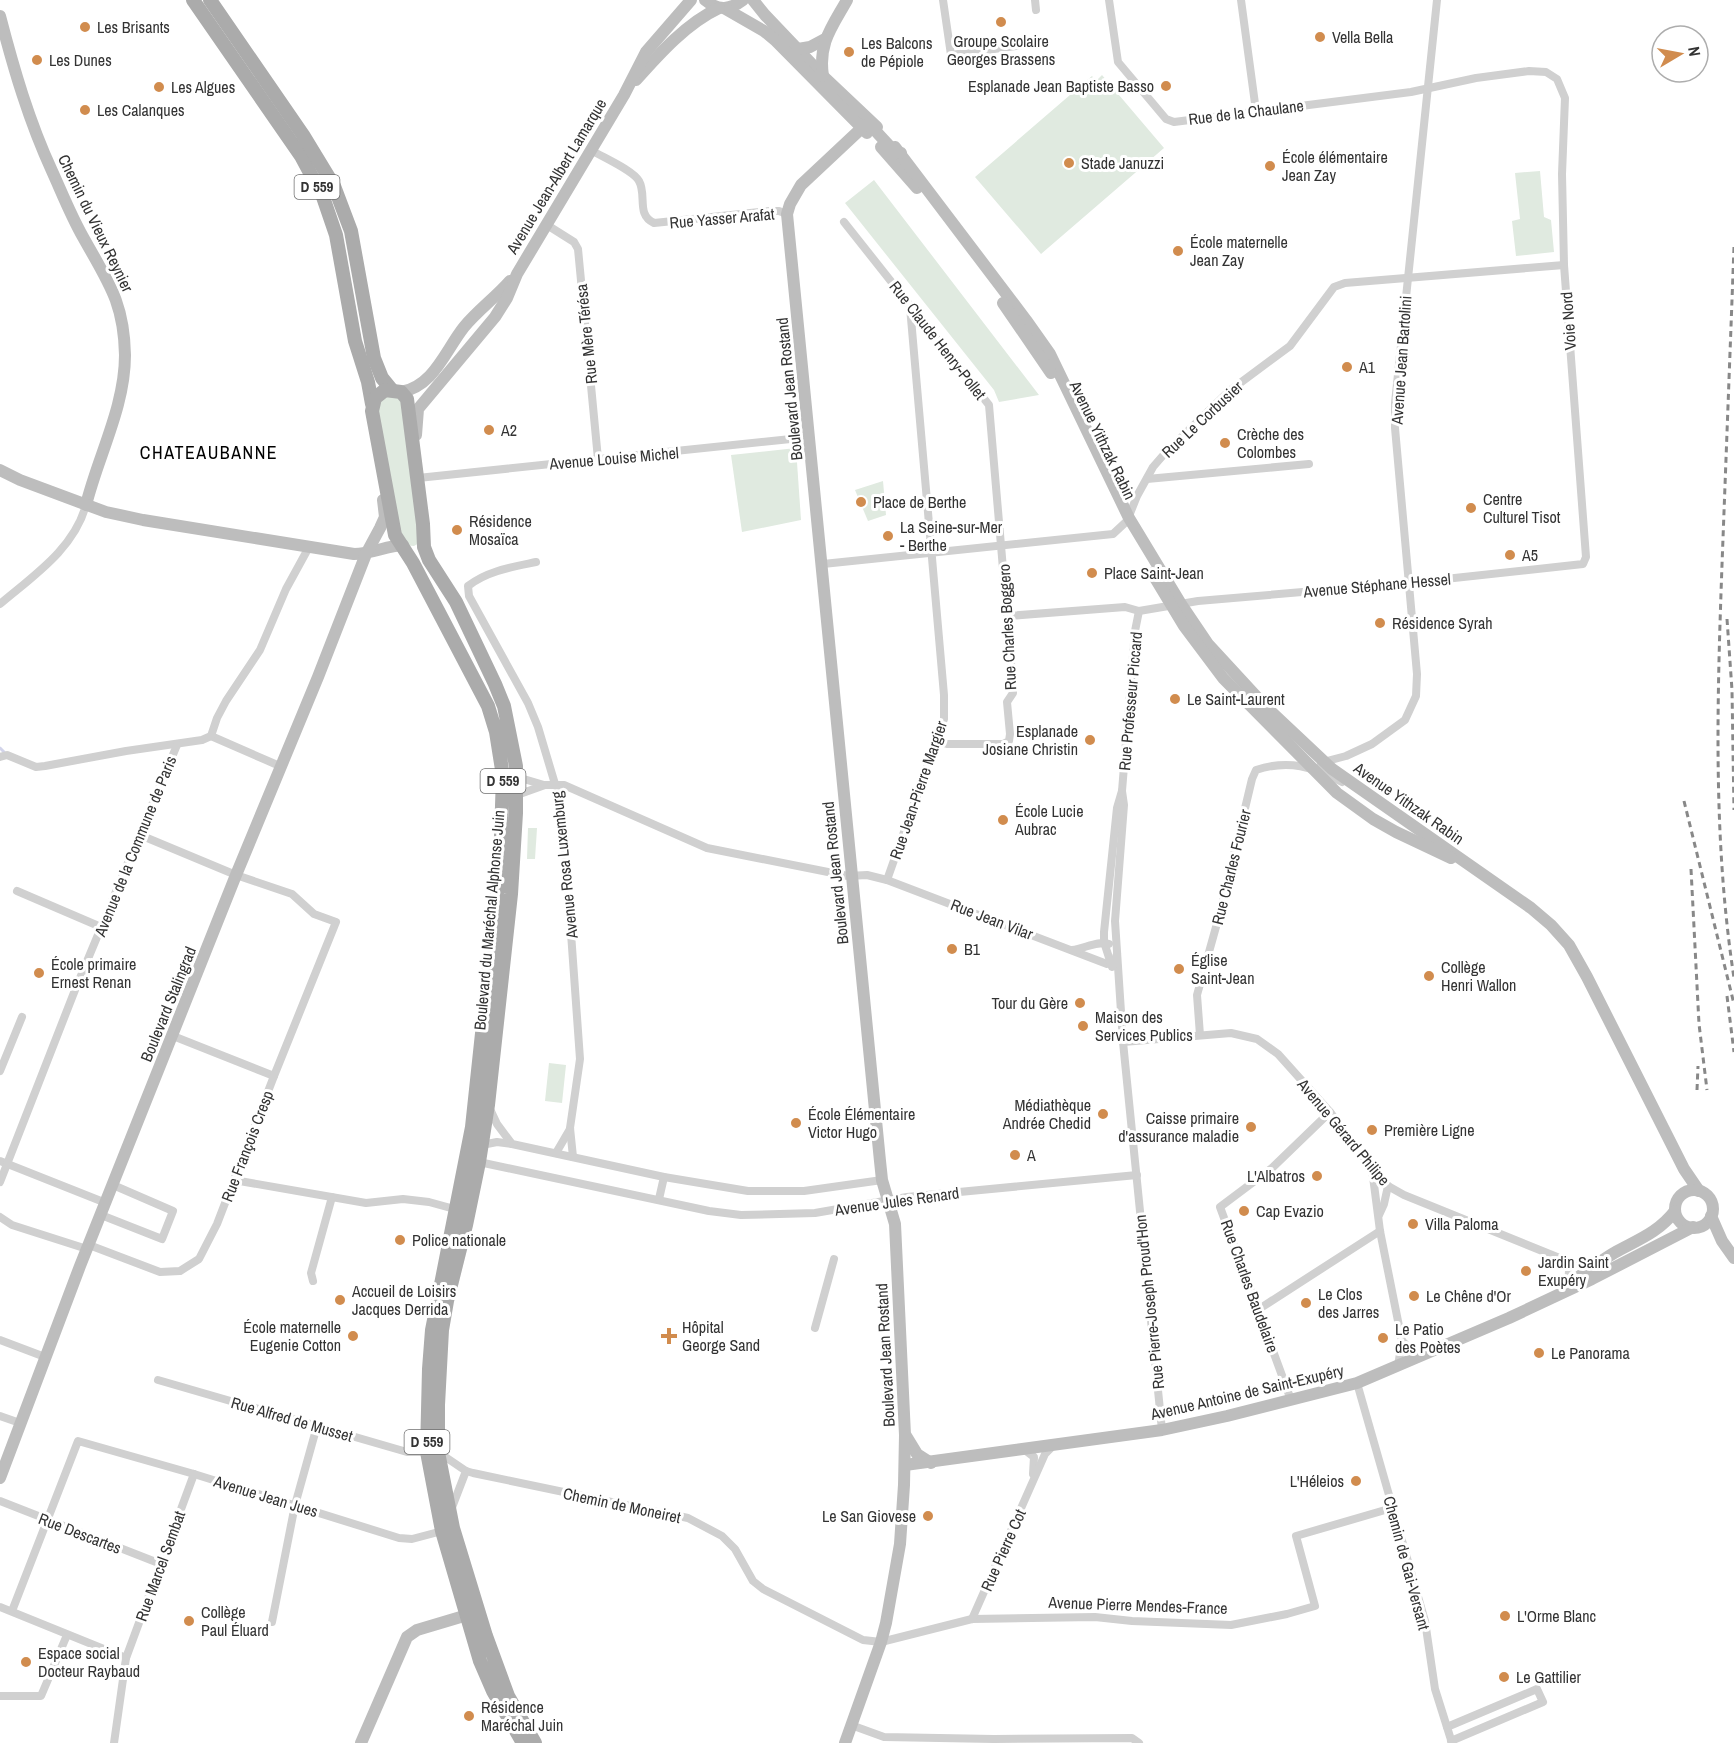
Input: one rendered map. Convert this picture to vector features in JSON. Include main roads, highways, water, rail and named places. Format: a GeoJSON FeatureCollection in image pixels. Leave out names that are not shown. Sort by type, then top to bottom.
{"type":"FeatureCollection","features":[{"type":"Feature","properties":{"kind":"main road","name":"D 559"},"geometry":{"type":"LineString","coordinates":[[193,0],[301,156],[323,197],[336,235],[355,341],[368,382],[372,404]]}},
{"type":"Feature","properties":{"kind":"main road","name":"D 559"},"geometry":{"type":"LineString","coordinates":[[210,0],[324,167],[334,186],[351,231],[374,358],[381,378],[396,391]]}},
{"type":"Feature","properties":{"kind":"main road"},"geometry":{"type":"LineString","coordinates":[[372,404],[379,393],[396,391]]}},
{"type":"Feature","properties":{"kind":"main road","name":"Boulevard du Maréchal Alphonse Juin"},"geometry":{"type":"LineString","coordinates":[[396,391],[407,399],[418,478],[423,539],[429,560],[456,602],[504,706],[517,777],[511,894],[488,1105],[462,1210],[442,1330],[433,1452],[448,1529],[472,1614],[480,1661],[493,1691],[523,1743]]}},
{"type":"Feature","properties":{"kind":"main road","name":"Boulevard du Maréchal Alphonse Juin"},"geometry":{"type":"LineString","coordinates":[[372,404],[382,472],[395,535],[403,545],[481,690],[490,711],[500,750],[503,776],[500,866],[472,1127],[475,1154]]}},
{"type":"Feature","properties":{"kind":"main road"},"geometry":{"type":"LineString","coordinates":[[403,545],[414,546],[423,539]]}},
{"type":"Feature","properties":{"kind":"main road","name":"Boulevard du Maréchal Alphonse Juin"},"geometry":{"type":"LineString","coordinates":[[433,1452],[450,1512],[448,1529]]}},
{"type":"Feature","properties":{"kind":"main road","name":"Boulevard du Maréchal Alphonse Juin"},"geometry":{"type":"LineString","coordinates":[[472,1614],[508,1696],[535,1743]]}},
{"type":"Feature","properties":{"kind":"waterway"},"geometry":{"type":"LineString","coordinates":[[0,748],[5,753]]}},
{"type":"Feature","properties":{"kind":"railway"},"geometry":{"type":"LineString","coordinates":[[1734,247],[1718,721],[1723,875],[1734,978]]}},
{"type":"Feature","properties":{"kind":"railway"},"geometry":{"type":"LineString","coordinates":[[1727,619],[1732,690],[1734,810]]}},
{"type":"Feature","properties":{"kind":"railway"},"geometry":{"type":"LineString","coordinates":[[1684,801],[1734,1004]]}},
{"type":"Feature","properties":{"kind":"railway"},"geometry":{"type":"LineString","coordinates":[[1691,869],[1699,1024],[1707,1090]]}},
{"type":"Feature","properties":{"kind":"railway"},"geometry":{"type":"LineString","coordinates":[[1727,996],[1734,1052]]}},
{"type":"Feature","properties":{"kind":"railway"},"geometry":{"type":"LineString","coordinates":[[1697,1090],[1698,1066]]}},
{"type":"Feature","properties":{"kind":"place","name":"Groupe Scolaire Georges Brassens"},"geometry":{"type":"Point","coordinates":[1001,22]}},
{"type":"Feature","properties":{"kind":"place","name":"Les Brisants"},"geometry":{"type":"Point","coordinates":[85,27]}},
{"type":"Feature","properties":{"kind":"place","name":"Vella Bella"},"geometry":{"type":"Point","coordinates":[1320,37]}},
{"type":"Feature","properties":{"kind":"place","name":"Les Balcons de Pépiole"},"geometry":{"type":"Point","coordinates":[849,52]}},
{"type":"Feature","properties":{"kind":"place","name":"Les Dunes"},"geometry":{"type":"Point","coordinates":[37,60]}},
{"type":"Feature","properties":{"kind":"place","name":"Esplanade Jean Baptiste Basso"},"geometry":{"type":"Point","coordinates":[1166,86]}},
{"type":"Feature","properties":{"kind":"place","name":"Les Algues"},"geometry":{"type":"Point","coordinates":[159,87]}},
{"type":"Feature","properties":{"kind":"place","name":"Les Calanques"},"geometry":{"type":"Point","coordinates":[85,110]}},
{"type":"Feature","properties":{"kind":"place","name":"Stade Januzzi"},"geometry":{"type":"Point","coordinates":[1069,163]}},
{"type":"Feature","properties":{"kind":"place","name":"École élémentaire Jean Zay"},"geometry":{"type":"Point","coordinates":[1270,166]}},
{"type":"Feature","properties":{"kind":"place","name":"École maternelle Jean Zay"},"geometry":{"type":"Point","coordinates":[1178,251]}},
{"type":"Feature","properties":{"kind":"place","name":"A1"},"geometry":{"type":"Point","coordinates":[1347,367]}},
{"type":"Feature","properties":{"kind":"place","name":"A2"},"geometry":{"type":"Point","coordinates":[489,430]}},
{"type":"Feature","properties":{"kind":"place","name":"Crèche des Colombes"},"geometry":{"type":"Point","coordinates":[1225,443]}},
{"type":"Feature","properties":{"kind":"place","name":"Place de Berthe"},"geometry":{"type":"Point","coordinates":[861,502]}},
{"type":"Feature","properties":{"kind":"place","name":"Centre Culturel Tisot"},"geometry":{"type":"Point","coordinates":[1471,508]}},
{"type":"Feature","properties":{"kind":"place","name":"Résidence Mosaïca"},"geometry":{"type":"Point","coordinates":[457,530]}},
{"type":"Feature","properties":{"kind":"place","name":"La Seine-sur-Mer - Berthe"},"geometry":{"type":"Point","coordinates":[888,536]}},
{"type":"Feature","properties":{"kind":"place","name":"A5"},"geometry":{"type":"Point","coordinates":[1510,555]}},
{"type":"Feature","properties":{"kind":"place","name":"Place Saint-Jean"},"geometry":{"type":"Point","coordinates":[1092,573]}},
{"type":"Feature","properties":{"kind":"place","name":"Résidence Syrah"},"geometry":{"type":"Point","coordinates":[1380,623]}},
{"type":"Feature","properties":{"kind":"place","name":"Le Saint-Laurent"},"geometry":{"type":"Point","coordinates":[1175,699]}},
{"type":"Feature","properties":{"kind":"place","name":"Esplanade Josiane Christin"},"geometry":{"type":"Point","coordinates":[1090,740]}},
{"type":"Feature","properties":{"kind":"place","name":"École Lucie Aubrac"},"geometry":{"type":"Point","coordinates":[1003,820]}},
{"type":"Feature","properties":{"kind":"place","name":"B1"},"geometry":{"type":"Point","coordinates":[952,949]}},
{"type":"Feature","properties":{"kind":"place","name":"Église Saint-Jean"},"geometry":{"type":"Point","coordinates":[1179,969]}},
{"type":"Feature","properties":{"kind":"place","name":"École primaire Ernest Renan"},"geometry":{"type":"Point","coordinates":[39,973]}},
{"type":"Feature","properties":{"kind":"place","name":"Collège Henri Wallon"},"geometry":{"type":"Point","coordinates":[1429,976]}},
{"type":"Feature","properties":{"kind":"place","name":"Tour du Gère"},"geometry":{"type":"Point","coordinates":[1080,1003]}},
{"type":"Feature","properties":{"kind":"place","name":"Maison des Services Publics"},"geometry":{"type":"Point","coordinates":[1083,1026]}},
{"type":"Feature","properties":{"kind":"place","name":"Médiathèque Andrée Chedid"},"geometry":{"type":"Point","coordinates":[1103,1114]}},
{"type":"Feature","properties":{"kind":"place","name":"École Élémentaire Victor Hugo"},"geometry":{"type":"Point","coordinates":[796,1123]}},
{"type":"Feature","properties":{"kind":"place","name":"Caisse primaire d'assurance maladie"},"geometry":{"type":"Point","coordinates":[1251,1127]}},
{"type":"Feature","properties":{"kind":"place","name":"Première Ligne"},"geometry":{"type":"Point","coordinates":[1372,1130]}},
{"type":"Feature","properties":{"kind":"place","name":"A"},"geometry":{"type":"Point","coordinates":[1015,1155]}},
{"type":"Feature","properties":{"kind":"place","name":"L'Albatros"},"geometry":{"type":"Point","coordinates":[1317,1176]}},
{"type":"Feature","properties":{"kind":"place","name":"Cap Evazio"},"geometry":{"type":"Point","coordinates":[1244,1211]}},
{"type":"Feature","properties":{"kind":"place","name":"Villa Paloma"},"geometry":{"type":"Point","coordinates":[1413,1224]}},
{"type":"Feature","properties":{"kind":"place","name":"Police nationale"},"geometry":{"type":"Point","coordinates":[400,1240]}},
{"type":"Feature","properties":{"kind":"place","name":"Jardin Saint Exupéry"},"geometry":{"type":"Point","coordinates":[1526,1271]}},
{"type":"Feature","properties":{"kind":"place","name":"Le Chêne d'Or"},"geometry":{"type":"Point","coordinates":[1414,1296]}},
{"type":"Feature","properties":{"kind":"place","name":"Accueil de Loisirs Jacques Derrida"},"geometry":{"type":"Point","coordinates":[340,1300]}},
{"type":"Feature","properties":{"kind":"place","name":"Le Clos des Jarres"},"geometry":{"type":"Point","coordinates":[1306,1303]}},
{"type":"Feature","properties":{"kind":"place","name":"École maternelle Eugenie Cotton"},"geometry":{"type":"Point","coordinates":[353,1336]}},
{"type":"Feature","properties":{"kind":"place","name":"Hôpital George Sand"},"geometry":{"type":"Point","coordinates":[669,1336]}},
{"type":"Feature","properties":{"kind":"place","name":"Le Patio des Poètes"},"geometry":{"type":"Point","coordinates":[1383,1338]}},
{"type":"Feature","properties":{"kind":"place","name":"Le Panorama"},"geometry":{"type":"Point","coordinates":[1539,1353]}},
{"type":"Feature","properties":{"kind":"place","name":"L'Héleios"},"geometry":{"type":"Point","coordinates":[1356,1481]}},
{"type":"Feature","properties":{"kind":"place","name":"Le San Giovese"},"geometry":{"type":"Point","coordinates":[928,1516]}},
{"type":"Feature","properties":{"kind":"place","name":"L'Orme Blanc"},"geometry":{"type":"Point","coordinates":[1505,1616]}},
{"type":"Feature","properties":{"kind":"place","name":"Collège Paul Éluard"},"geometry":{"type":"Point","coordinates":[189,1621]}},
{"type":"Feature","properties":{"kind":"place","name":"Espace social Docteur Raybaud"},"geometry":{"type":"Point","coordinates":[26,1662]}},
{"type":"Feature","properties":{"kind":"place","name":"Le Gattilier"},"geometry":{"type":"Point","coordinates":[1504,1677]}},
{"type":"Feature","properties":{"kind":"place","name":"Résidence Maréchal Juin"},"geometry":{"type":"Point","coordinates":[469,1716]}},
{"type":"Feature","properties":{"kind":"district","name":"CHATEAUBANNE"},"geometry":{"type":"Point","coordinates":[209,453]}}]}
